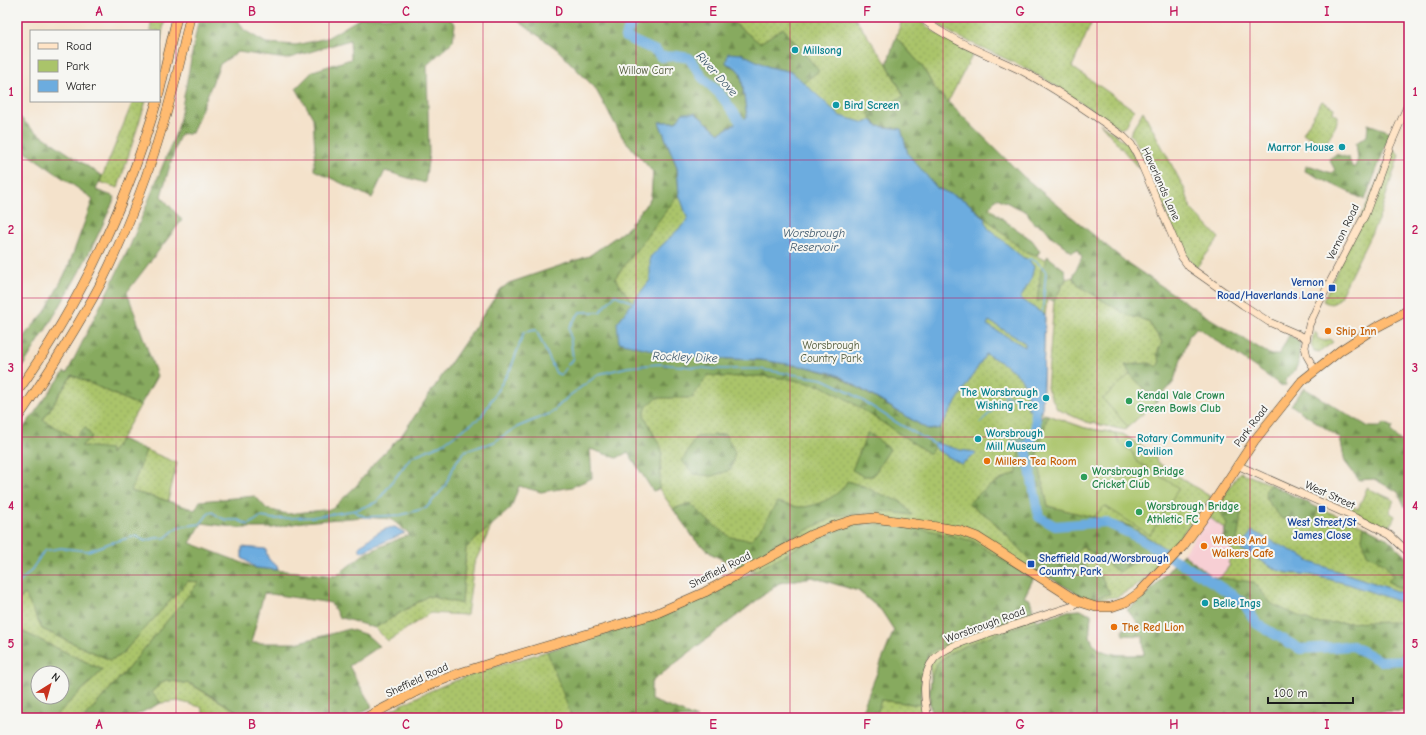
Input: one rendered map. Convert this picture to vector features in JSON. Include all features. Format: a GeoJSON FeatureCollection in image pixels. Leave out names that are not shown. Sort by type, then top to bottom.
{"type":"FeatureCollection","features":[{"type":"Feature","properties":{"kind":"highway"},"geometry":{"type":"LineString","coordinates":[[160,90],[173,39],[176,17]]}},
{"type":"Feature","properties":{"kind":"highway"},"geometry":{"type":"LineString","coordinates":[[17,419],[50,371],[101,282],[135,206],[164,124],[182,57],[190,17]]}},
{"type":"Feature","properties":{"kind":"highway"},"geometry":{"type":"LineString","coordinates":[[17,392],[54,336],[88,276],[125,192],[142,148],[157,102]]}},
{"type":"Feature","properties":{"kind":"highway","name":"Park Road"},"geometry":{"type":"LineString","coordinates":[[1077,600],[1096,607],[1111,607],[1126,602],[1139,593],[1167,564],[1202,520],[1254,441],[1297,387],[1331,357],[1356,340],[1409,310]]}},
{"type":"Feature","properties":{"kind":"highway","name":"Sheffield Road"},"geometry":{"type":"LineString","coordinates":[[365,718],[426,686],[504,658],[655,614],[705,592],[811,535],[854,520],[874,518],[910,522],[961,531],[977,537],[1077,600]]}},
{"type":"Feature","properties":{"kind":"street","name":"Haverlands Lane"},"geometry":{"type":"LineString","coordinates":[[920,17],[959,42],[1021,71],[1052,88],[1097,117],[1124,137],[1131,144],[1137,154],[1181,256],[1189,267],[1269,322],[1306,338]]}},
{"type":"Feature","properties":{"kind":"street","name":"Vernon Road"},"geometry":{"type":"LineString","coordinates":[[1315,370],[1307,356],[1305,347],[1312,317],[1365,215],[1390,146],[1409,102]]}},
{"type":"Feature","properties":{"kind":"street","name":"West Street"},"geometry":{"type":"LineString","coordinates":[[1237,465],[1367,523],[1390,535],[1409,553]]}},
{"type":"Feature","properties":{"kind":"street","name":"Worsbrough Road"},"geometry":{"type":"LineString","coordinates":[[928,718],[925,696],[926,679],[931,664],[940,654],[953,646],[974,638],[1073,606],[1077,600]]}},
{"type":"Feature","properties":{"kind":"shaded area"},"geometry":{"type":"Polygon","coordinates":[[[1209,517],[1226,529],[1223,537],[1235,553],[1228,563],[1230,565],[1220,578],[1212,577],[1183,554],[1209,517]]]}},
{"type":"Feature","properties":{"kind":"green space"},"geometry":{"type":"Polygon","coordinates":[[[152,17],[165,17],[160,46],[160,30],[150,30],[152,17]]]}},
{"type":"Feature","properties":{"kind":"green space","name":"Willow Carr"},"geometry":{"type":"Polygon","coordinates":[[[199,17],[236,17],[244,30],[266,43],[296,45],[327,38],[362,17],[448,17],[455,24],[453,41],[427,65],[429,154],[425,183],[385,171],[372,198],[314,170],[315,150],[313,118],[296,88],[313,71],[351,59],[350,40],[286,59],[238,52],[220,64],[192,133],[181,134],[177,142],[161,196],[182,220],[127,292],[157,376],[140,406],[72,375],[43,420],[75,438],[85,427],[92,437],[81,446],[110,449],[110,454],[121,439],[146,450],[131,491],[195,510],[200,501],[255,496],[267,509],[287,514],[332,509],[357,485],[376,461],[402,435],[500,290],[509,283],[589,256],[627,229],[651,198],[653,172],[623,138],[595,88],[557,49],[515,17],[726,17],[760,43],[783,28],[819,71],[803,83],[792,72],[769,67],[742,54],[726,63],[736,68],[741,74],[747,117],[719,133],[695,113],[676,122],[659,122],[677,167],[679,194],[615,278],[633,303],[617,323],[660,352],[706,358],[761,360],[807,367],[836,375],[929,430],[940,428],[939,443],[936,443],[930,454],[848,400],[822,386],[789,379],[763,376],[723,377],[708,375],[692,398],[657,398],[647,406],[644,415],[662,450],[659,489],[653,491],[628,452],[617,458],[590,449],[592,478],[572,487],[541,492],[519,486],[511,508],[466,548],[462,604],[428,596],[375,628],[339,617],[331,603],[264,593],[251,643],[296,643],[349,629],[367,635],[379,646],[349,666],[372,707],[351,718],[243,718],[242,714],[191,684],[166,680],[151,692],[161,703],[130,718],[84,718],[125,672],[199,582],[188,581],[120,656],[110,660],[42,629],[25,594],[17,601],[17,437],[64,372],[67,373],[130,246],[178,128],[199,17]],[[363,517],[303,522],[273,528],[240,528],[202,523],[190,543],[256,568],[336,576],[364,554],[410,534],[391,519],[363,517]]]}},
{"type":"Feature","properties":{"kind":"green space","name":"Worsbrough Country Park"},"geometry":{"type":"Polygon","coordinates":[[[515,17],[854,17],[887,64],[904,96],[960,182],[1040,251],[1037,256],[1044,260],[1047,256],[1052,260],[1045,315],[1042,412],[1036,430],[1039,517],[1131,534],[1166,555],[1141,583],[1117,597],[1089,600],[1043,574],[1033,579],[1024,597],[1030,600],[1036,621],[1068,611],[1080,610],[1091,614],[1090,636],[1100,650],[1121,655],[1144,655],[1143,628],[1127,610],[1148,594],[1183,554],[1212,577],[1220,578],[1230,565],[1228,563],[1234,553],[1223,537],[1225,529],[1209,517],[1240,472],[1272,485],[1318,508],[1364,526],[1388,539],[1409,559],[1409,711],[1355,712],[1314,718],[932,718],[929,701],[931,679],[928,654],[919,642],[894,630],[881,610],[858,591],[812,577],[779,583],[651,682],[649,718],[375,718],[423,694],[488,669],[663,616],[756,570],[739,568],[712,554],[696,541],[659,489],[644,451],[613,400],[410,534],[391,519],[376,461],[402,435],[500,290],[509,283],[589,256],[627,229],[651,198],[653,172],[623,138],[595,88],[557,49],[515,17]]]}},
{"type":"Feature","properties":{"kind":"green space"},"geometry":{"type":"Polygon","coordinates":[[[903,17],[915,17],[933,31],[973,54],[948,102],[935,89],[922,66],[896,37],[903,17]]]}},
{"type":"Feature","properties":{"kind":"green space"},"geometry":{"type":"Polygon","coordinates":[[[927,17],[1094,17],[1072,67],[1134,110],[1126,126],[1120,129],[1053,84],[1023,67],[953,34],[927,17]]]}},
{"type":"Feature","properties":{"kind":"green space"},"geometry":{"type":"Polygon","coordinates":[[[896,37],[922,66],[935,89],[1024,177],[1126,262],[1206,316],[1271,355],[1279,355],[1289,335],[1296,339],[1300,344],[1298,364],[1286,380],[1286,385],[1282,386],[1197,327],[1189,336],[1173,383],[1156,402],[1130,374],[1125,365],[1150,363],[1157,367],[1160,361],[1157,354],[1162,342],[1148,321],[1127,315],[1079,286],[1073,277],[1082,257],[1078,249],[1072,252],[1051,236],[1044,227],[1033,223],[1027,212],[997,198],[988,209],[1032,240],[1040,251],[1036,255],[1023,251],[966,201],[937,188],[908,154],[901,129],[877,126],[868,113],[882,108],[904,96],[887,64],[896,37]]]}},
{"type":"Feature","properties":{"kind":"green space"},"geometry":{"type":"Polygon","coordinates":[[[1322,101],[1334,108],[1333,113],[1338,116],[1336,125],[1323,149],[1311,143],[1313,140],[1303,133],[1322,101]]]}},
{"type":"Feature","properties":{"kind":"green space"},"geometry":{"type":"Polygon","coordinates":[[[133,102],[146,102],[118,188],[100,182],[133,102]]]}},
{"type":"Feature","properties":{"kind":"green space"},"geometry":{"type":"Polygon","coordinates":[[[1143,111],[1185,190],[1191,209],[1219,238],[1196,268],[1182,251],[1138,145],[1130,134],[1143,111]]]}},
{"type":"Feature","properties":{"kind":"green space"},"geometry":{"type":"Polygon","coordinates":[[[17,114],[32,129],[102,176],[96,190],[115,197],[94,243],[70,288],[17,375],[17,344],[45,312],[67,270],[93,199],[24,151],[17,140],[17,114]]]}},
{"type":"Feature","properties":{"kind":"green space"},"geometry":{"type":"Polygon","coordinates":[[[1100,123],[1128,144],[1139,169],[1100,123]]]}},
{"type":"Feature","properties":{"kind":"green space"},"geometry":{"type":"Polygon","coordinates":[[[1368,124],[1391,132],[1365,200],[1305,171],[1306,166],[1311,166],[1331,173],[1335,170],[1329,159],[1336,154],[1349,158],[1352,167],[1355,167],[1358,159],[1356,143],[1367,136],[1368,124]]]}},
{"type":"Feature","properties":{"kind":"green space"},"geometry":{"type":"Polygon","coordinates":[[[1392,149],[1399,155],[1379,218],[1339,299],[1330,304],[1325,302],[1323,301],[1392,149]]]}},
{"type":"Feature","properties":{"kind":"green space"},"geometry":{"type":"Polygon","coordinates":[[[1047,256],[1065,270],[1066,279],[1054,301],[1048,299],[1037,301],[1041,269],[1046,263],[1047,256]]]}},
{"type":"Feature","properties":{"kind":"green space"},"geometry":{"type":"Polygon","coordinates":[[[1073,277],[1079,286],[1127,314],[1148,321],[1162,342],[1157,354],[1160,361],[1157,368],[1126,365],[1130,374],[1103,399],[1128,427],[1125,430],[1086,422],[1057,409],[1047,388],[1054,301],[1066,279],[1073,277]]]}},
{"type":"Feature","properties":{"kind":"green space"},"geometry":{"type":"Polygon","coordinates":[[[1314,332],[1317,334],[1317,338],[1324,341],[1330,339],[1333,342],[1320,352],[1314,351],[1311,346],[1314,332]]]}},
{"type":"Feature","properties":{"kind":"green space","name":"Kendal Vale Crown Green Bowls Club"},"geometry":{"type":"Polygon","coordinates":[[[1130,374],[1156,402],[1128,427],[1103,399],[1130,374]]]}},
{"type":"Feature","properties":{"kind":"green space"},"geometry":{"type":"Polygon","coordinates":[[[72,375],[140,406],[121,439],[110,454],[80,446],[75,438],[43,420],[72,375]]]}},
{"type":"Feature","properties":{"kind":"green space"},"geometry":{"type":"Polygon","coordinates":[[[1304,388],[1369,427],[1380,427],[1385,423],[1393,427],[1391,432],[1409,449],[1409,501],[1405,507],[1398,492],[1374,479],[1359,480],[1345,462],[1340,438],[1291,405],[1304,388]]]}},
{"type":"Feature","properties":{"kind":"green space"},"geometry":{"type":"Polygon","coordinates":[[[1044,414],[1048,415],[1037,455],[1048,506],[1130,526],[1169,551],[1160,562],[1141,555],[1137,560],[1119,572],[1082,546],[1074,558],[1101,577],[1110,594],[1089,600],[1043,574],[990,518],[968,504],[991,486],[1004,478],[1017,473],[1019,448],[1011,445],[1012,437],[1027,436],[1044,414]]]}},
{"type":"Feature","properties":{"kind":"green space"},"geometry":{"type":"Polygon","coordinates":[[[1048,415],[1085,428],[1123,434],[1155,455],[1157,462],[1211,497],[1169,551],[1130,526],[1072,511],[1048,415]]]}},
{"type":"Feature","properties":{"kind":"green space","name":"Worsbrough Bridge Cricket Club"},"geometry":{"type":"Polygon","coordinates":[[[1048,415],[1085,428],[1115,433],[1120,444],[1132,452],[1136,461],[1179,488],[1150,535],[1105,506],[1093,517],[1048,506],[1037,455],[1048,415]]]}},
{"type":"Feature","properties":{"kind":"green space"},"geometry":{"type":"Polygon","coordinates":[[[868,432],[890,449],[873,476],[863,476],[852,470],[868,432]]]}},
{"type":"Feature","properties":{"kind":"green space"},"geometry":{"type":"Polygon","coordinates":[[[725,434],[735,452],[731,470],[712,476],[694,474],[682,461],[696,437],[725,434]]]}},
{"type":"Feature","properties":{"kind":"green space"},"geometry":{"type":"Polygon","coordinates":[[[146,450],[177,463],[168,501],[130,491],[146,450]]]}},
{"type":"Feature","properties":{"kind":"green space"},"geometry":{"type":"Polygon","coordinates":[[[847,481],[902,502],[912,515],[881,511],[837,516],[783,541],[739,568],[712,554],[696,541],[673,509],[690,503],[711,523],[730,537],[751,540],[764,524],[777,502],[799,507],[819,503],[839,492],[847,481]]]}},
{"type":"Feature","properties":{"kind":"green space"},"geometry":{"type":"Polygon","coordinates":[[[1272,485],[1318,508],[1314,523],[1304,523],[1290,518],[1282,519],[1268,502],[1265,494],[1267,487],[1272,485]]]}},
{"type":"Feature","properties":{"kind":"green space"},"geometry":{"type":"Polygon","coordinates":[[[1367,488],[1394,500],[1389,512],[1395,516],[1389,529],[1347,510],[1349,505],[1358,509],[1367,488]]]}},
{"type":"Feature","properties":{"kind":"green space"},"geometry":{"type":"Polygon","coordinates":[[[1230,502],[1235,502],[1241,513],[1236,546],[1229,545],[1223,537],[1227,524],[1221,513],[1225,505],[1230,502]]]}},
{"type":"Feature","properties":{"kind":"green space"},"geometry":{"type":"Polygon","coordinates":[[[869,524],[901,526],[933,531],[973,541],[1033,579],[1024,597],[1030,600],[1034,615],[946,644],[928,654],[922,680],[921,705],[881,700],[876,718],[859,718],[894,630],[881,610],[859,591],[812,577],[779,583],[651,682],[651,700],[697,718],[572,718],[547,651],[663,616],[757,570],[798,547],[831,532],[851,526],[869,524]]]}},
{"type":"Feature","properties":{"kind":"green space"},"geometry":{"type":"Polygon","coordinates":[[[492,525],[474,564],[467,615],[430,613],[388,641],[375,628],[428,596],[462,604],[466,548],[492,525]]]}},
{"type":"Feature","properties":{"kind":"green space"},"geometry":{"type":"Polygon","coordinates":[[[1364,526],[1388,539],[1409,559],[1409,586],[1404,585],[1401,589],[1387,581],[1393,576],[1385,564],[1367,554],[1362,539],[1364,526]]]}},
{"type":"Feature","properties":{"kind":"green space"},"geometry":{"type":"Polygon","coordinates":[[[1183,554],[1212,577],[1253,582],[1272,604],[1314,623],[1398,622],[1409,631],[1409,711],[1355,712],[1314,718],[932,718],[930,684],[936,665],[944,657],[976,641],[1068,611],[1080,610],[1091,614],[1090,636],[1100,650],[1121,655],[1144,655],[1143,636],[1123,635],[1123,629],[1142,627],[1127,610],[1148,594],[1183,554]]]}},
{"type":"Feature","properties":{"kind":"green space"},"geometry":{"type":"Polygon","coordinates":[[[188,581],[200,582],[125,672],[84,718],[53,718],[67,705],[70,705],[70,702],[103,670],[17,629],[17,601],[25,594],[42,629],[110,660],[120,656],[188,581]]]}},
{"type":"Feature","properties":{"kind":"green space"},"geometry":{"type":"Polygon","coordinates":[[[17,629],[103,670],[70,702],[70,665],[30,665],[30,705],[67,705],[53,718],[17,718],[17,629]]]}},
{"type":"Feature","properties":{"kind":"green space"},"geometry":{"type":"Polygon","coordinates":[[[166,680],[190,684],[243,715],[243,718],[205,718],[201,707],[178,701],[161,703],[151,692],[166,680]]]}},
{"type":"Feature","properties":{"kind":"green space"},"geometry":{"type":"Polygon","coordinates":[[[880,700],[921,705],[924,718],[876,718],[880,700]]]}},
{"type":"Feature","properties":{"kind":"water","name":"Worsbrough Reservoir"},"geometry":{"type":"Polygon","coordinates":[[[728,53],[742,54],[769,67],[792,72],[840,116],[865,123],[871,120],[877,126],[901,129],[908,154],[937,188],[966,201],[985,219],[988,228],[1022,257],[1029,260],[1034,267],[1031,279],[1020,299],[1045,315],[1042,412],[1028,409],[1027,391],[1020,377],[1010,368],[986,354],[940,428],[929,430],[836,374],[807,367],[761,360],[706,358],[660,352],[619,342],[617,323],[650,280],[650,257],[688,220],[679,194],[677,167],[659,122],[676,122],[683,113],[695,113],[719,133],[747,117],[741,74],[736,68],[726,63],[728,53]],[[989,321],[987,325],[1025,347],[1025,343],[989,321]]]}},
{"type":"Feature","properties":{"kind":"water"},"geometry":{"type":"Polygon","coordinates":[[[936,443],[960,450],[975,452],[976,454],[961,464],[937,450],[934,446],[936,443]]]}},
{"type":"Feature","properties":{"kind":"water"},"geometry":{"type":"Polygon","coordinates":[[[395,527],[405,533],[361,552],[359,547],[380,531],[395,527]]]}},
{"type":"Feature","properties":{"kind":"water"},"geometry":{"type":"Polygon","coordinates":[[[1252,531],[1306,558],[1310,562],[1409,596],[1409,605],[1348,584],[1311,575],[1289,573],[1277,570],[1240,549],[1252,531]]]}},
{"type":"Feature","properties":{"kind":"water"},"geometry":{"type":"Polygon","coordinates":[[[242,547],[266,549],[269,559],[277,566],[278,570],[256,568],[242,558],[242,547]]]}},
{"type":"Feature","properties":{"kind":"waterway","name":"River Dove"},"geometry":{"type":"LineString","coordinates":[[639,17],[631,24],[625,37],[656,51],[661,57],[677,56],[689,58],[702,77],[720,94],[748,132]]}},
{"type":"Feature","properties":{"kind":"waterway"},"geometry":{"type":"LineString","coordinates":[[1027,260],[1030,259],[1037,262],[1046,271],[1042,316]]}},
{"type":"Feature","properties":{"kind":"waterway","name":"Rockley Dike"},"geometry":{"type":"LineString","coordinates":[[568,365],[573,358],[569,328],[580,312],[600,312],[615,295],[634,303]]}},
{"type":"Feature","properties":{"kind":"waterway","name":"Rockley Dike"},"geometry":{"type":"LineString","coordinates":[[17,585],[30,572],[44,551],[61,548],[88,551],[136,536],[145,541],[156,538],[165,538],[178,527],[200,524],[208,514],[212,512],[221,518],[227,520],[238,520],[249,525],[260,517],[274,519],[313,517],[356,510],[377,502],[411,457],[442,444],[481,417],[511,368],[524,332],[536,330],[556,373],[561,375],[566,368]]}},
{"type":"Feature","properties":{"kind":"waterway","name":"Rockley Dike"},"geometry":{"type":"LineString","coordinates":[[354,511],[365,517],[401,515],[426,508],[444,488],[456,462],[465,451],[494,442],[515,428],[551,413],[569,396],[599,374],[628,367],[659,364],[714,369],[758,369],[823,379],[846,390],[899,424],[936,445]]}},
{"type":"Feature","properties":{"kind":"waterway"},"geometry":{"type":"LineString","coordinates":[[1000,386],[1006,395]]}},
{"type":"Feature","properties":{"kind":"waterway"},"geometry":{"type":"LineString","coordinates":[[981,422],[1006,396],[1016,399],[1029,400]]}},
{"type":"Feature","properties":{"kind":"waterway","name":"River Dove"},"geometry":{"type":"LineString","coordinates":[[1035,397],[1036,430],[1026,448],[1039,517],[1055,526],[1105,522],[1131,534],[1243,602],[1257,624],[1300,649],[1353,646],[1380,661],[1409,660]]}},
{"type":"Feature","properties":{"kind":"waterway"},"geometry":{"type":"LineString","coordinates":[[1012,441],[1023,441],[1026,448]]}},
{"type":"Feature","properties":{"kind":"place","name":"Millsong"},"geometry":{"type":"Point","coordinates":[795,50]}},
{"type":"Feature","properties":{"kind":"place","name":"Bird Screen"},"geometry":{"type":"Point","coordinates":[836,105]}},
{"type":"Feature","properties":{"kind":"place","name":"Marror House"},"geometry":{"type":"Point","coordinates":[1342,147]}},
{"type":"Feature","properties":{"kind":"place","name":"Vernon Road/Haverlands Lane"},"geometry":{"type":"Point","coordinates":[1332,288]}},
{"type":"Feature","properties":{"kind":"place","name":"Ship Inn"},"geometry":{"type":"Point","coordinates":[1328,331]}},
{"type":"Feature","properties":{"kind":"place","name":"The Worsbrough Wishing Tree"},"geometry":{"type":"Point","coordinates":[1046,398]}},
{"type":"Feature","properties":{"kind":"place","name":"Kendal Vale Crown Green Bowls Club"},"geometry":{"type":"Point","coordinates":[1129,401]}},
{"type":"Feature","properties":{"kind":"place","name":"Worsbrough Mill Museum"},"geometry":{"type":"Point","coordinates":[978,439]}},
{"type":"Feature","properties":{"kind":"place","name":"Rotary Community Pavilion"},"geometry":{"type":"Point","coordinates":[1129,444]}},
{"type":"Feature","properties":{"kind":"place","name":"Millers Tea Room"},"geometry":{"type":"Point","coordinates":[987,461]}},
{"type":"Feature","properties":{"kind":"place","name":"Worsbrough Bridge Cricket Club"},"geometry":{"type":"Point","coordinates":[1084,477]}},
{"type":"Feature","properties":{"kind":"place","name":"West Street/St James Close"},"geometry":{"type":"Point","coordinates":[1322,509]}},
{"type":"Feature","properties":{"kind":"place","name":"Worsbrough Bridge Athletic FC"},"geometry":{"type":"Point","coordinates":[1139,512]}},
{"type":"Feature","properties":{"kind":"place","name":"Wheels And Walkers Cafe"},"geometry":{"type":"Point","coordinates":[1204,546]}},
{"type":"Feature","properties":{"kind":"place","name":"Sheffield Road/Worsbrough Country Park"},"geometry":{"type":"Point","coordinates":[1031,564]}},
{"type":"Feature","properties":{"kind":"place","name":"Belle Ings"},"geometry":{"type":"Point","coordinates":[1205,603]}},
{"type":"Feature","properties":{"kind":"place","name":"The Red Lion"},"geometry":{"type":"Point","coordinates":[1114,627]}}]}
